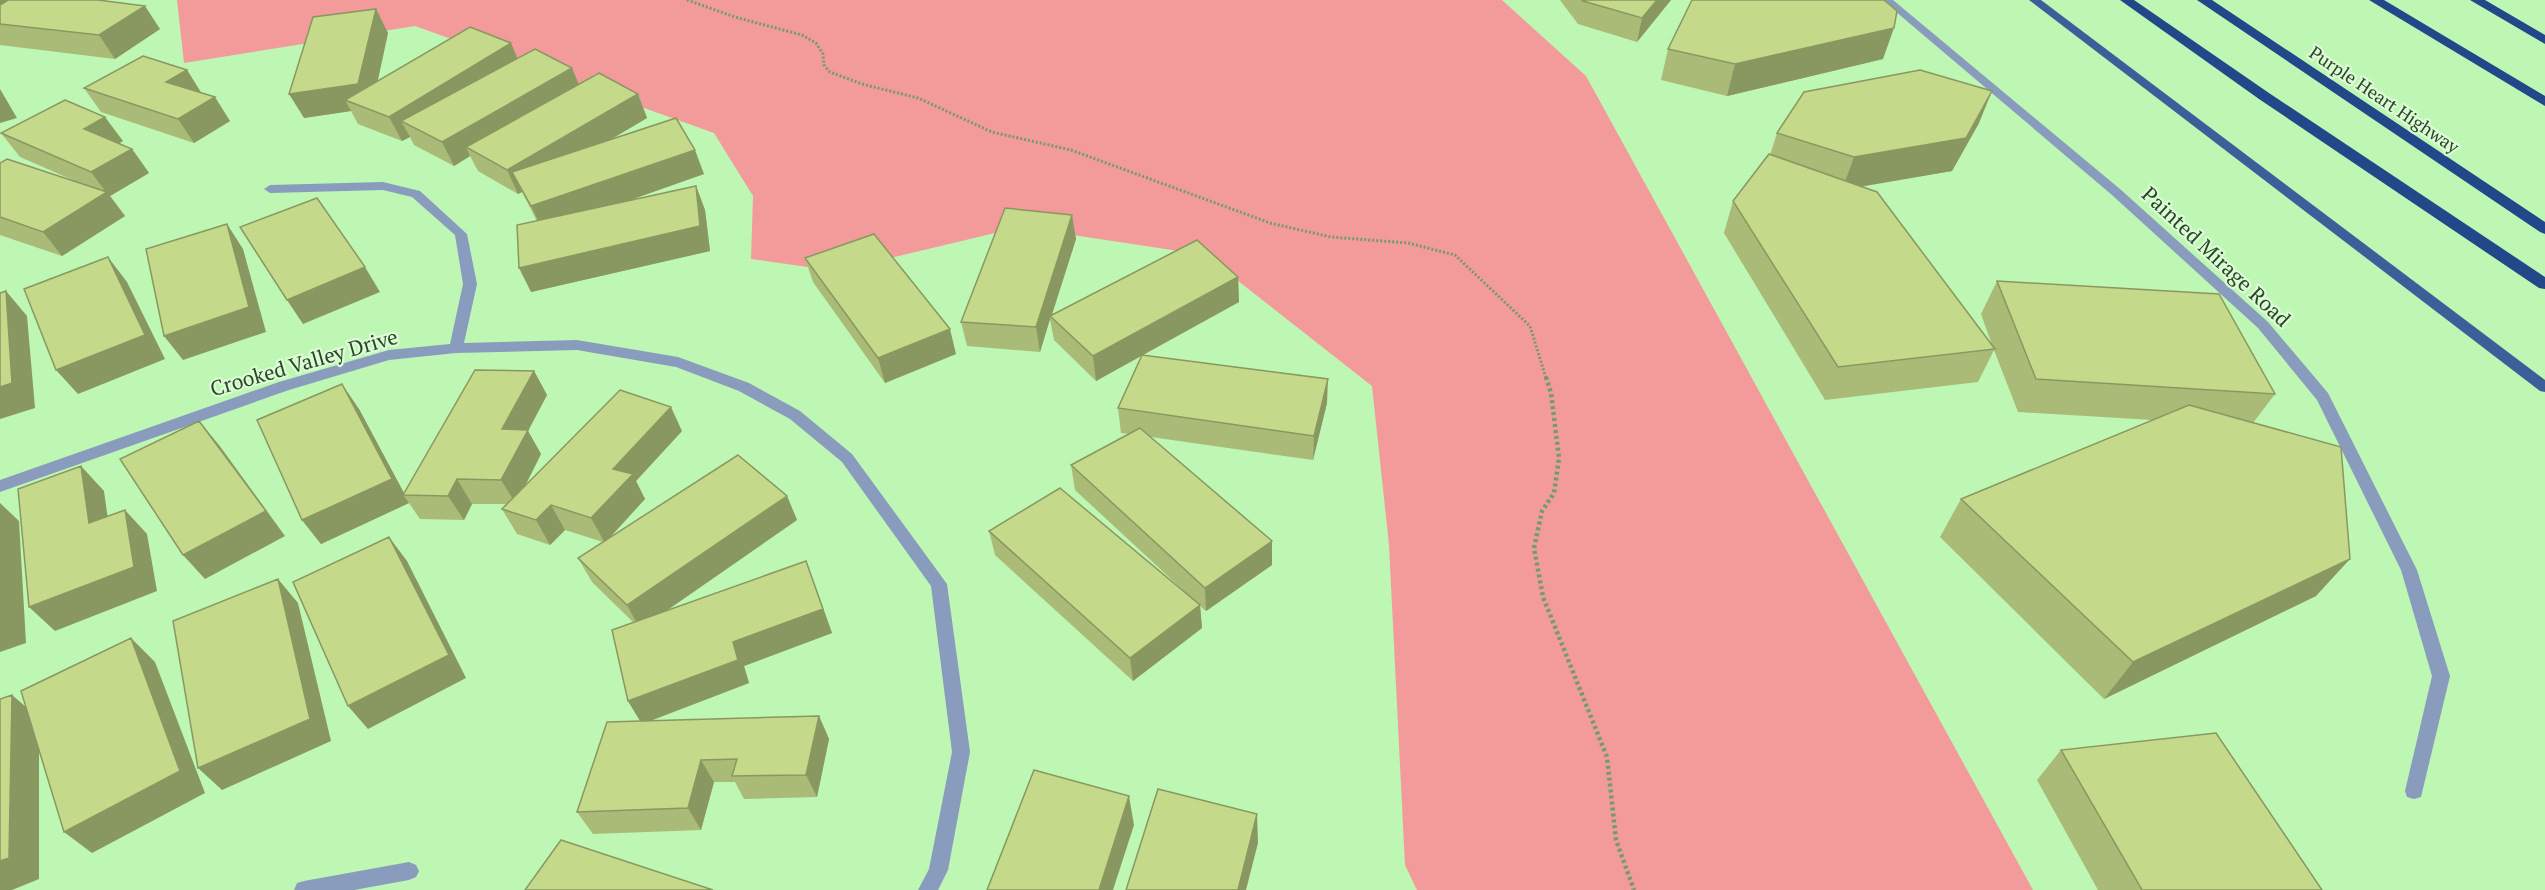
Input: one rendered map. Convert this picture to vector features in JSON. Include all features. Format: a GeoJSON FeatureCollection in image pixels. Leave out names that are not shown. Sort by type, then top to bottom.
{"type":"FeatureCollection","features":[{"type":"Feature","properties":{"kind":"highway"},"geometry":{"type":"LineString","coordinates":[[2126,0],[2264,96],[2545,284]]}},
{"type":"Feature","properties":{"kind":"highway","name":"Purple Heart Highway"},"geometry":{"type":"LineString","coordinates":[[2204,0],[2545,229]]}},
{"type":"Feature","properties":{"kind":"highway"},"geometry":{"type":"LineString","coordinates":[[2375,0],[2545,102]]}},
{"type":"Feature","properties":{"kind":"highway"},"geometry":{"type":"LineString","coordinates":[[2476,0],[2545,40]]}},
{"type":"Feature","properties":{"kind":"main road"},"geometry":{"type":"LineString","coordinates":[[2034,0],[2545,387]]}},
{"type":"Feature","properties":{"kind":"street","name":"Painted Mirage Road"},"geometry":{"type":"LineString","coordinates":[[1887,0],[2116,192],[2263,325],[2323,397],[2409,570],[2441,676],[2414,791]]}},
{"type":"Feature","properties":{"kind":"street"},"geometry":{"type":"LineString","coordinates":[[270,189],[383,186],[416,194],[461,234],[470,284],[456,348]]}},
{"type":"Feature","properties":{"kind":"street","name":"Crooked Valley Drive"},"geometry":{"type":"LineString","coordinates":[[0,486],[284,386],[389,356],[456,348],[577,345],[678,362],[744,387],[795,415],[847,458],[939,584],[961,752],[938,870],[928,890]]}},
{"type":"Feature","properties":{"kind":"street"},"geometry":{"type":"LineString","coordinates":[[304,890],[409,872]]}},
{"type":"Feature","properties":{"kind":"path"},"geometry":{"type":"LineString","coordinates":[[687,0],[735,17],[802,35],[816,43],[823,54],[824,65],[830,72],[862,84],[918,98],[992,132],[1071,150],[1270,223],[1331,237],[1408,243],[1455,255],[1465,262],[1530,326],[1551,393],[1559,458],[1554,493],[1542,511],[1534,548],[1543,597],[1607,757],[1616,840],[1634,890]]}},
{"type":"Feature","properties":{"kind":"shaded area"},"geometry":{"type":"Polygon","coordinates":[[[177,0],[1502,0],[1586,76],[2033,890],[1417,890],[1405,865],[1389,545],[1372,386],[1205,255],[1020,227],[836,271],[751,259],[753,196],[714,133],[415,26],[184,63],[177,0]]]}},
{"type":"Feature","properties":{"kind":"building"},"geometry":{"type":"Polygon","coordinates":[[[8,0],[98,0],[145,6],[99,35],[0,24],[0,5],[8,0]]]}},
{"type":"Feature","properties":{"kind":"building"},"geometry":{"type":"Polygon","coordinates":[[[1582,0],[1657,0],[1642,18],[1582,0]]]}},
{"type":"Feature","properties":{"kind":"building"},"geometry":{"type":"Polygon","coordinates":[[[1692,0],[1884,0],[1897,11],[1894,28],[1735,64],[1668,49],[1692,0]]]}},
{"type":"Feature","properties":{"kind":"building"},"geometry":{"type":"Polygon","coordinates":[[[376,9],[358,84],[289,94],[313,17],[376,9]]]}},
{"type":"Feature","properties":{"kind":"building"},"geometry":{"type":"Polygon","coordinates":[[[470,27],[511,43],[389,117],[345,100],[470,27]]]}},
{"type":"Feature","properties":{"kind":"building"},"geometry":{"type":"Polygon","coordinates":[[[535,49],[572,68],[442,142],[401,121],[535,49]]]}},
{"type":"Feature","properties":{"kind":"building"},"geometry":{"type":"Polygon","coordinates":[[[143,56],[187,70],[166,82],[215,97],[178,119],[84,88],[143,56]]]}},
{"type":"Feature","properties":{"kind":"building"},"geometry":{"type":"Polygon","coordinates":[[[1920,70],[1992,91],[1966,138],[1854,157],[1777,133],[1804,92],[1920,70]]]}},
{"type":"Feature","properties":{"kind":"building"},"geometry":{"type":"Polygon","coordinates":[[[599,73],[638,94],[507,170],[466,147],[599,73]]]}},
{"type":"Feature","properties":{"kind":"building"},"geometry":{"type":"Polygon","coordinates":[[[65,100],[105,117],[84,129],[132,149],[91,172],[1,133],[65,100]]]}},
{"type":"Feature","properties":{"kind":"building"},"geometry":{"type":"Polygon","coordinates":[[[676,118],[695,150],[531,206],[512,172],[676,118]]]}},
{"type":"Feature","properties":{"kind":"building"},"geometry":{"type":"Polygon","coordinates":[[[1769,154],[1877,192],[1995,349],[1838,367],[1733,201],[1769,154]]]}},
{"type":"Feature","properties":{"kind":"building"},"geometry":{"type":"Polygon","coordinates":[[[7,159],[107,192],[43,232],[0,217],[0,163],[7,159]]]}},
{"type":"Feature","properties":{"kind":"building"},"geometry":{"type":"Polygon","coordinates":[[[696,186],[700,226],[519,268],[517,225],[696,186]]]}},
{"type":"Feature","properties":{"kind":"building"},"geometry":{"type":"Polygon","coordinates":[[[317,198],[365,267],[287,300],[240,227],[317,198]]]}},
{"type":"Feature","properties":{"kind":"building"},"geometry":{"type":"Polygon","coordinates":[[[1005,208],[1072,215],[1036,327],[961,322],[1005,208]]]}},
{"type":"Feature","properties":{"kind":"building"},"geometry":{"type":"Polygon","coordinates":[[[227,224],[249,307],[164,336],[146,249],[227,224]]]}},
{"type":"Feature","properties":{"kind":"building"},"geometry":{"type":"Polygon","coordinates":[[[874,234],[950,329],[878,358],[805,258],[874,234]]]}},
{"type":"Feature","properties":{"kind":"building"},"geometry":{"type":"Polygon","coordinates":[[[1197,240],[1238,277],[1093,356],[1050,316],[1197,240]]]}},
{"type":"Feature","properties":{"kind":"building"},"geometry":{"type":"Polygon","coordinates":[[[108,257],[145,335],[56,370],[24,289],[108,257]]]}},
{"type":"Feature","properties":{"kind":"building"},"geometry":{"type":"Polygon","coordinates":[[[1997,281],[2219,294],[2275,394],[2036,379],[1997,281]]]}},
{"type":"Feature","properties":{"kind":"building"},"geometry":{"type":"Polygon","coordinates":[[[6,291],[12,383],[0,387],[0,293],[6,291]]]}},
{"type":"Feature","properties":{"kind":"building"},"geometry":{"type":"Polygon","coordinates":[[[1142,355],[1328,379],[1314,436],[1118,408],[1142,355]]]}},
{"type":"Feature","properties":{"kind":"building"},"geometry":{"type":"Polygon","coordinates":[[[475,370],[534,371],[502,429],[528,430],[501,480],[457,479],[448,496],[403,495],[475,370]]]}},
{"type":"Feature","properties":{"kind":"building"},"geometry":{"type":"Polygon","coordinates":[[[342,384],[392,479],[302,520],[257,420],[342,384]]]}},
{"type":"Feature","properties":{"kind":"building"},"geometry":{"type":"Polygon","coordinates":[[[620,390],[671,407],[613,469],[633,474],[591,518],[551,505],[536,520],[502,509],[620,390]]]}},
{"type":"Feature","properties":{"kind":"building"},"geometry":{"type":"Polygon","coordinates":[[[2189,405],[2341,447],[2350,559],[2133,662],[1961,499],[2189,405]]]}},
{"type":"Feature","properties":{"kind":"building"},"geometry":{"type":"Polygon","coordinates":[[[199,421],[266,511],[183,555],[120,459],[199,421]]]}},
{"type":"Feature","properties":{"kind":"building"},"geometry":{"type":"Polygon","coordinates":[[[1140,428],[1272,541],[1205,588],[1071,465],[1140,428]]]}},
{"type":"Feature","properties":{"kind":"building"},"geometry":{"type":"Polygon","coordinates":[[[738,455],[787,496],[627,605],[578,558],[738,455]]]}},
{"type":"Feature","properties":{"kind":"building"},"geometry":{"type":"Polygon","coordinates":[[[81,466],[89,523],[125,510],[134,567],[29,607],[18,489],[81,466]]]}},
{"type":"Feature","properties":{"kind":"building"},"geometry":{"type":"Polygon","coordinates":[[[1060,488],[1200,605],[1130,658],[989,531],[1060,488]]]}},
{"type":"Feature","properties":{"kind":"building"},"geometry":{"type":"Polygon","coordinates":[[[389,537],[449,655],[348,706],[293,582],[389,537]]]}},
{"type":"Feature","properties":{"kind":"building"},"geometry":{"type":"Polygon","coordinates":[[[806,561],[823,609],[733,642],[738,660],[628,701],[612,630],[806,561]]]}},
{"type":"Feature","properties":{"kind":"building"},"geometry":{"type":"Polygon","coordinates":[[[278,579],[310,719],[198,768],[173,621],[278,579]]]}},
{"type":"Feature","properties":{"kind":"building"},"geometry":{"type":"Polygon","coordinates":[[[131,638],[180,771],[64,832],[21,691],[131,638]]]}},
{"type":"Feature","properties":{"kind":"building"},"geometry":{"type":"Polygon","coordinates":[[[12,695],[9,858],[0,861],[0,699],[12,695]]]}},
{"type":"Feature","properties":{"kind":"building"},"geometry":{"type":"Polygon","coordinates":[[[819,716],[806,775],[732,776],[737,759],[701,760],[688,808],[577,812],[607,722],[819,716]]]}},
{"type":"Feature","properties":{"kind":"building"},"geometry":{"type":"Polygon","coordinates":[[[2216,733],[2322,890],[2142,890],[2061,750],[2216,733]]]}},
{"type":"Feature","properties":{"kind":"building"},"geometry":{"type":"Polygon","coordinates":[[[1034,770],[1129,796],[1099,890],[987,890],[1034,770]]]}},
{"type":"Feature","properties":{"kind":"building"},"geometry":{"type":"Polygon","coordinates":[[[1158,789],[1257,814],[1238,890],[1126,890],[1158,789]]]}},
{"type":"Feature","properties":{"kind":"building"},"geometry":{"type":"Polygon","coordinates":[[[561,840],[713,890],[525,890],[561,840]]]}}]}
